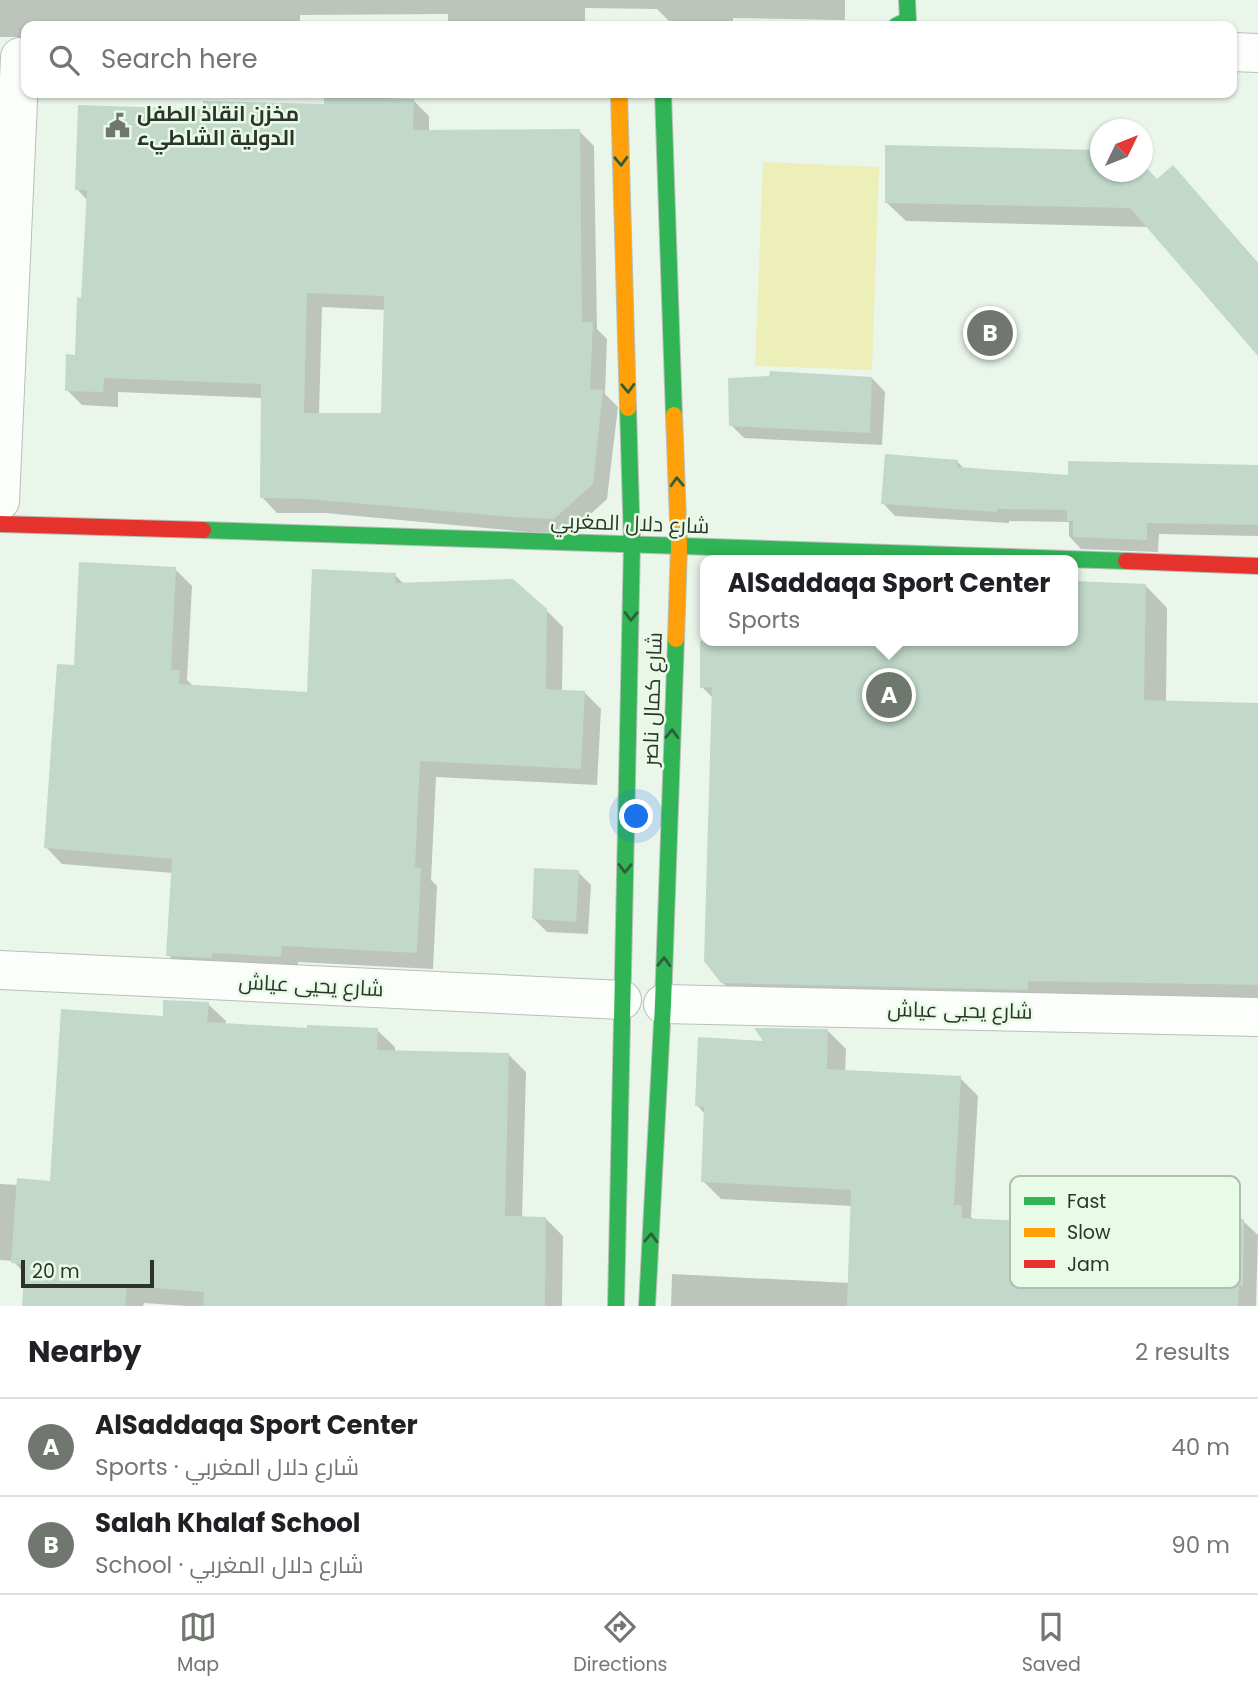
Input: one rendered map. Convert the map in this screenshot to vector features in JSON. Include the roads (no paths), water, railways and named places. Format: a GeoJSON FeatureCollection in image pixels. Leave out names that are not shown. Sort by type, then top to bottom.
{"type":"FeatureCollection","features":[{"type":"Feature","properties":{"kind":"main road"},"geometry":{"type":"LineString","coordinates":[[906,21],[908,20],[907,0]]}},
{"type":"Feature","properties":{"kind":"main road","name":"شارع كمال ناصر"},"geometry":{"type":"LineString","coordinates":[[616,1306],[632,544],[620,98]]}},
{"type":"Feature","properties":{"kind":"main road","name":"شارع كمال ناصر"},"geometry":{"type":"LineString","coordinates":[[648,1306],[663,1004],[679,546],[663,98]]}},
{"type":"Feature","properties":{"kind":"main road","name":"شارع دلال المغربي"},"geometry":{"type":"LineString","coordinates":[[0,524],[940,555]]}},
{"type":"Feature","properties":{"kind":"main road","name":"شارع دلال المغربي"},"geometry":{"type":"LineString","coordinates":[[1078,560],[1258,566]]}},
{"type":"Feature","properties":{"kind":"street"},"geometry":{"type":"LineString","coordinates":[[1237,52],[1258,53]]}},
{"type":"Feature","properties":{"kind":"street"},"geometry":{"type":"LineString","coordinates":[[0,501],[15,57]]}},
{"type":"Feature","properties":{"kind":"street","name":"شارع يحيى عياش"},"geometry":{"type":"LineString","coordinates":[[0,970],[622,1000]]}},
{"type":"Feature","properties":{"kind":"street","name":"شارع يحيى عياش"},"geometry":{"type":"LineString","coordinates":[[663,1004],[1258,1017]]}},
{"type":"Feature","properties":{"kind":"place","name":"مخزن انقاذ الطفل الدولية الشاطيء"},"geometry":{"type":"Point","coordinates":[117,125]}},
{"type":"Feature","properties":{"kind":"place","name":"Salah Khalaf School"},"geometry":{"type":"Point","coordinates":[990,333]}},
{"type":"Feature","properties":{"kind":"place","name":"AlSaddaqa Sport Center"},"geometry":{"type":"Point","coordinates":[889,695]}}]}
